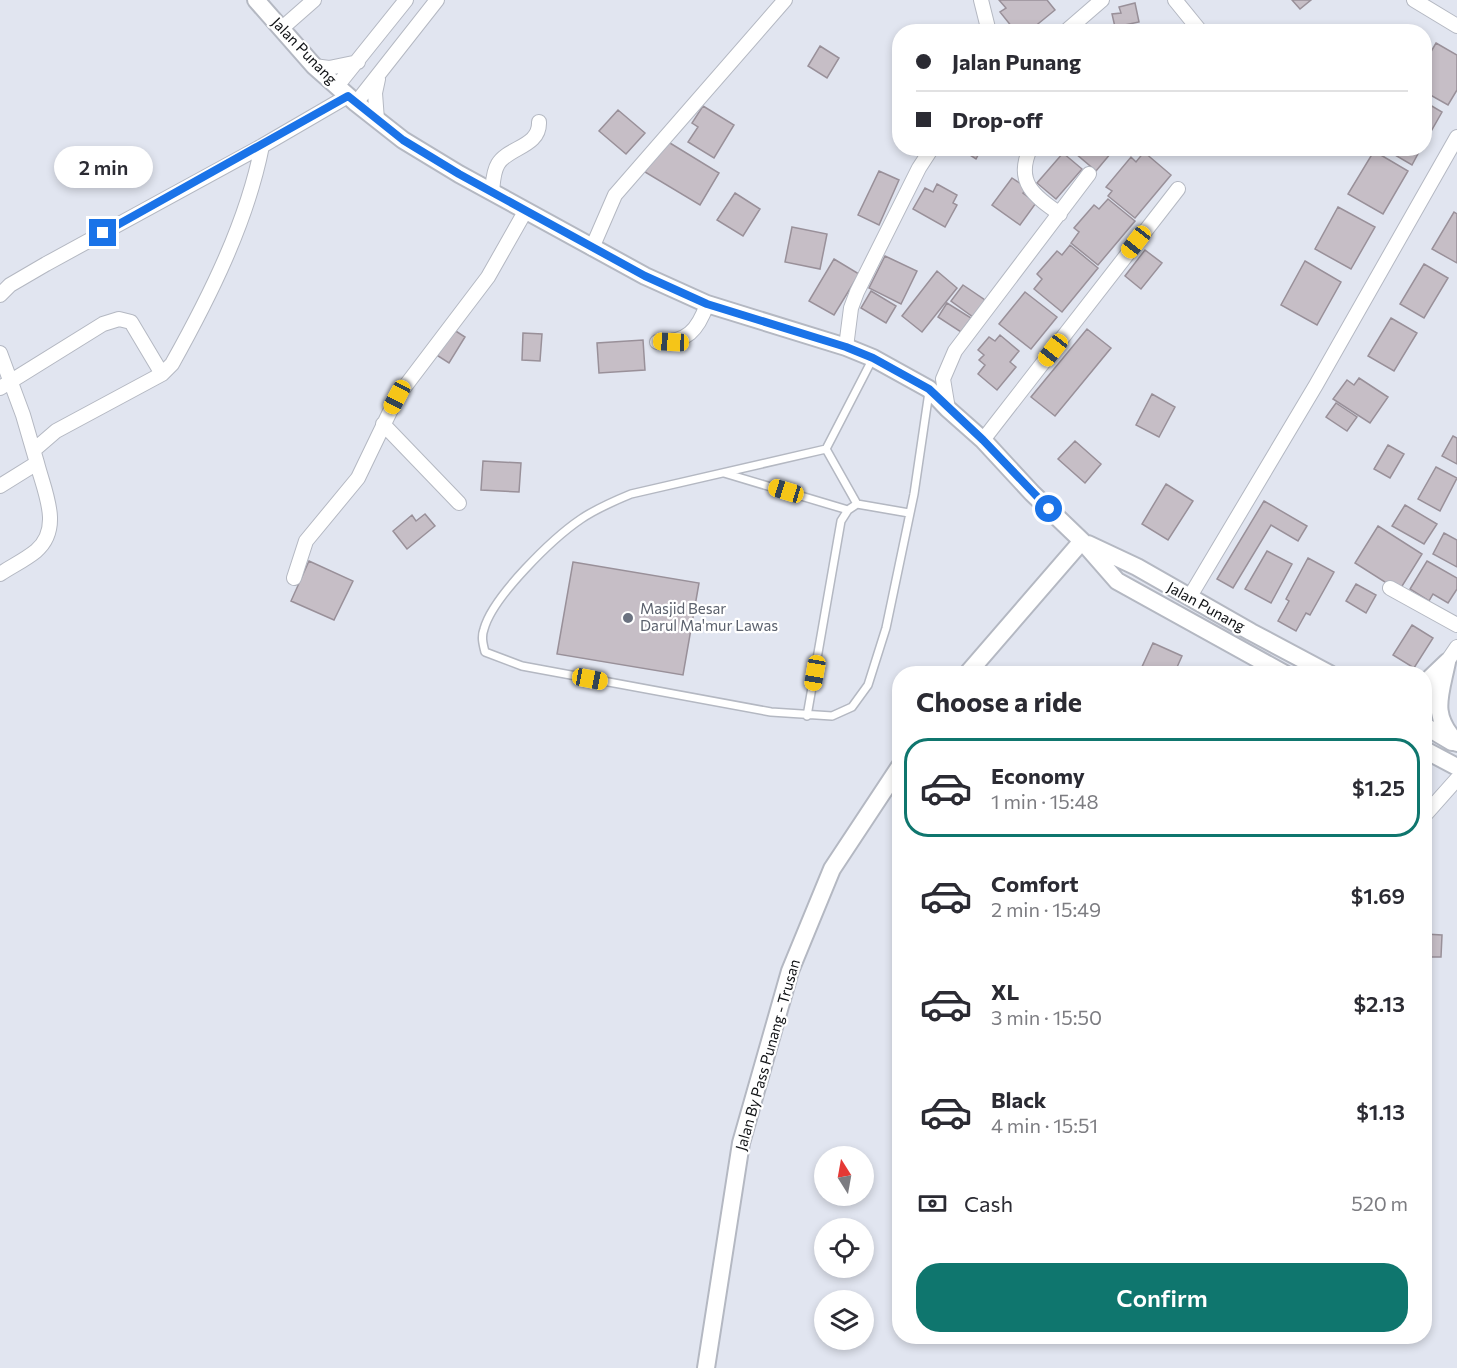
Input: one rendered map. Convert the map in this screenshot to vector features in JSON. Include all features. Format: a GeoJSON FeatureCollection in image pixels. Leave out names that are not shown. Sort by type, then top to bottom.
{"type":"FeatureCollection","features":[{"type":"Feature","properties":{"kind":"street","name":"Jalan Punang"},"geometry":{"type":"LineString","coordinates":[[256,0],[314,66],[377,120],[403,140],[492,192],[592,248],[707,304],[846,347],[873,358],[929,389],[983,440],[1032,493],[1082,541],[1117,581],[1271,666]]}},
{"type":"Feature","properties":{"kind":"street"},"geometry":{"type":"LineString","coordinates":[[281,29],[314,0]]}},
{"type":"Feature","properties":{"kind":"street"},"geometry":{"type":"LineString","coordinates":[[347,95],[358,62],[406,0]]}},
{"type":"Feature","properties":{"kind":"street"},"geometry":{"type":"LineString","coordinates":[[0,295],[10,285],[46,264],[262,146],[378,77],[437,0]]}},
{"type":"Feature","properties":{"kind":"street"},"geometry":{"type":"LineString","coordinates":[[592,248],[615,195],[785,0]]}},
{"type":"Feature","properties":{"kind":"street"},"geometry":{"type":"LineString","coordinates":[[981,0],[988,24]]}},
{"type":"Feature","properties":{"kind":"street"},"geometry":{"type":"LineString","coordinates":[[1074,24],[1102,0]]}},
{"type":"Feature","properties":{"kind":"street"},"geometry":{"type":"LineString","coordinates":[[1175,0],[1194,24]]}},
{"type":"Feature","properties":{"kind":"street"},"geometry":{"type":"LineString","coordinates":[[1414,0],[1457,26]]}},
{"type":"Feature","properties":{"kind":"street"},"geometry":{"type":"LineString","coordinates":[[314,66],[328,68],[358,62]]}},
{"type":"Feature","properties":{"kind":"street"},"geometry":{"type":"LineString","coordinates":[[377,120],[375,93],[378,77]]}},
{"type":"Feature","properties":{"kind":"street"},"geometry":{"type":"LineString","coordinates":[[492,192],[493,177],[498,164],[529,142],[539,127],[539,122]]}},
{"type":"Feature","properties":{"kind":"street"},"geometry":{"type":"LineString","coordinates":[[1189,598],[1316,385],[1457,137]]}},
{"type":"Feature","properties":{"kind":"street"},"geometry":{"type":"LineString","coordinates":[[0,486],[35,457],[56,431],[162,374],[171,364],[227,253],[254,185],[262,146]]}},
{"type":"Feature","properties":{"kind":"street"},"geometry":{"type":"LineString","coordinates":[[846,347],[851,308],[856,292],[927,156]]}},
{"type":"Feature","properties":{"kind":"street"},"geometry":{"type":"LineString","coordinates":[[1028,156],[1023,169],[1024,179],[1036,194],[1060,214]]}},
{"type":"Feature","properties":{"kind":"street"},"geometry":{"type":"LineString","coordinates":[[948,409],[943,379],[956,351],[1089,174]]}},
{"type":"Feature","properties":{"kind":"street"},"geometry":{"type":"LineString","coordinates":[[983,440],[1178,189]]}},
{"type":"Feature","properties":{"kind":"street"},"geometry":{"type":"LineString","coordinates":[[294,578],[306,541],[358,478],[397,397],[415,370],[488,277],[526,210]]}},
{"type":"Feature","properties":{"kind":"street"},"geometry":{"type":"LineString","coordinates":[[657,342],[671,342],[684,338],[700,324],[707,304]]}},
{"type":"Feature","properties":{"kind":"street"},"geometry":{"type":"LineString","coordinates":[[5,384],[103,324],[119,319],[131,322],[162,374]]}},
{"type":"Feature","properties":{"kind":"street"},"geometry":{"type":"LineString","coordinates":[[0,353],[5,384],[35,457],[51,518],[49,535],[37,550],[0,574]]}},
{"type":"Feature","properties":{"kind":"street"},"geometry":{"type":"LineString","coordinates":[[383,424],[459,503]]}},
{"type":"Feature","properties":{"kind":"street","name":"Jalan Punang"},"geometry":{"type":"LineString","coordinates":[[1082,541],[1137,567],[1189,598],[1315,666]]}},
{"type":"Feature","properties":{"kind":"street"},"geometry":{"type":"LineString","coordinates":[[974,666],[1082,541]]}},
{"type":"Feature","properties":{"kind":"street"},"geometry":{"type":"LineString","coordinates":[[1390,588],[1457,625]]}},
{"type":"Feature","properties":{"kind":"street"},"geometry":{"type":"LineString","coordinates":[[1432,684],[1457,647]]}},
{"type":"Feature","properties":{"kind":"street"},"geometry":{"type":"LineString","coordinates":[[1432,676],[1447,662]]}},
{"type":"Feature","properties":{"kind":"street"},"geometry":{"type":"LineString","coordinates":[[1447,662],[1438,709],[1445,730],[1457,744]]}},
{"type":"Feature","properties":{"kind":"street"},"geometry":{"type":"LineString","coordinates":[[1432,730],[1457,744]]}},
{"type":"Feature","properties":{"kind":"street"},"geometry":{"type":"LineString","coordinates":[[1432,754],[1457,767]]}},
{"type":"Feature","properties":{"kind":"street","name":"Jalan By Pass Punang - Trusan"},"geometry":{"type":"LineString","coordinates":[[706,1368],[741,1143],[790,971],[832,869],[892,778]]}},
{"type":"Feature","properties":{"kind":"street"},"geometry":{"type":"LineString","coordinates":[[1432,807],[1457,779]]}},
{"type":"Feature","properties":{"kind":"lane"},"geometry":{"type":"LineString","coordinates":[[873,358],[826,449],[631,494],[602,506],[580,519],[542,551],[492,611],[483,633],[485,652],[522,666],[771,712],[832,716],[852,707],[868,685],[886,628],[909,513],[929,389]]}},
{"type":"Feature","properties":{"kind":"lane"},"geometry":{"type":"LineString","coordinates":[[826,449],[857,504]]}},
{"type":"Feature","properties":{"kind":"lane"},"geometry":{"type":"LineString","coordinates":[[724,473],[848,510]]}},
{"type":"Feature","properties":{"kind":"lane"},"geometry":{"type":"LineString","coordinates":[[807,716],[841,521],[848,510],[857,504],[909,513]]}},
{"type":"Feature","properties":{"kind":"building"},"geometry":{"type":"Polygon","coordinates":[[[999,0],[1047,0],[1055,10],[1038,24],[1010,24],[1000,12],[1006,8],[999,0]]]}},
{"type":"Feature","properties":{"kind":"building"},"geometry":{"type":"Polygon","coordinates":[[[1292,0],[1311,0],[1300,9],[1292,0]]]}},
{"type":"Feature","properties":{"kind":"building"},"geometry":{"type":"Polygon","coordinates":[[[1135,3],[1139,22],[1114,24],[1112,14],[1121,13],[1119,7],[1135,3]]]}},
{"type":"Feature","properties":{"kind":"building"},"geometry":{"type":"Polygon","coordinates":[[[1436,43],[1457,55],[1457,90],[1448,105],[1432,96],[1432,50],[1436,43]]]}},
{"type":"Feature","properties":{"kind":"building"},"geometry":{"type":"Polygon","coordinates":[[[820,46],[839,58],[827,78],[808,66],[820,46]]]}},
{"type":"Feature","properties":{"kind":"building"},"geometry":{"type":"Polygon","coordinates":[[[703,106],[734,125],[714,158],[688,142],[698,127],[692,123],[703,106]]]}},
{"type":"Feature","properties":{"kind":"building"},"geometry":{"type":"Polygon","coordinates":[[[1432,106],[1442,112],[1432,130],[1432,106]]]}},
{"type":"Feature","properties":{"kind":"building"},"geometry":{"type":"Polygon","coordinates":[[[618,110],[645,133],[626,154],[599,131],[618,110]]]}},
{"type":"Feature","properties":{"kind":"building"},"geometry":{"type":"Polygon","coordinates":[[[665,140],[719,173],[700,205],[645,172],[665,140]]]}},
{"type":"Feature","properties":{"kind":"building"},"geometry":{"type":"Polygon","coordinates":[[[1060,156],[1067,156],[1082,169],[1056,199],[1037,183],[1060,156]]]}},
{"type":"Feature","properties":{"kind":"building"},"geometry":{"type":"Polygon","coordinates":[[[1078,156],[1108,156],[1096,171],[1078,156]]]}},
{"type":"Feature","properties":{"kind":"building"},"geometry":{"type":"Polygon","coordinates":[[[1141,156],[1149,156],[1171,175],[1135,218],[1108,196],[1112,191],[1106,187],[1131,157],[1136,162],[1141,156]]]}},
{"type":"Feature","properties":{"kind":"building"},"geometry":{"type":"Polygon","coordinates":[[[1371,156],[1382,156],[1408,171],[1383,214],[1348,194],[1371,156]]]}},
{"type":"Feature","properties":{"kind":"building"},"geometry":{"type":"Polygon","coordinates":[[[1397,156],[1417,156],[1412,165],[1397,156]]]}},
{"type":"Feature","properties":{"kind":"building"},"geometry":{"type":"Polygon","coordinates":[[[879,171],[899,180],[879,225],[858,215],[879,171]]]}},
{"type":"Feature","properties":{"kind":"building"},"geometry":{"type":"Polygon","coordinates":[[[1012,178],[1027,188],[1023,193],[1036,203],[1020,225],[992,205],[1012,178]]]}},
{"type":"Feature","properties":{"kind":"building"},"geometry":{"type":"Polygon","coordinates":[[[937,184],[957,195],[953,203],[957,205],[945,227],[913,209],[925,188],[933,192],[937,184]]]}},
{"type":"Feature","properties":{"kind":"building"},"geometry":{"type":"Polygon","coordinates":[[[735,193],[760,209],[743,236],[717,220],[735,193]]]}},
{"type":"Feature","properties":{"kind":"building"},"geometry":{"type":"Polygon","coordinates":[[[1108,199],[1135,221],[1098,265],[1071,243],[1079,232],[1074,228],[1094,205],[1099,209],[1108,199]]]}},
{"type":"Feature","properties":{"kind":"building"},"geometry":{"type":"Polygon","coordinates":[[[1338,207],[1375,227],[1351,269],[1315,249],[1338,207]]]}},
{"type":"Feature","properties":{"kind":"building"},"geometry":{"type":"Polygon","coordinates":[[[1454,212],[1457,214],[1457,263],[1432,249],[1454,212]]]}},
{"type":"Feature","properties":{"kind":"building"},"geometry":{"type":"Polygon","coordinates":[[[792,227],[827,234],[820,269],[785,262],[792,227]]]}},
{"type":"Feature","properties":{"kind":"building"},"geometry":{"type":"Polygon","coordinates":[[[1070,245],[1098,268],[1062,312],[1034,289],[1042,279],[1037,274],[1057,251],[1062,255],[1070,245]]]}},
{"type":"Feature","properties":{"kind":"building"},"geometry":{"type":"Polygon","coordinates":[[[1145,250],[1162,263],[1141,289],[1125,276],[1145,250]]]}},
{"type":"Feature","properties":{"kind":"building"},"geometry":{"type":"Polygon","coordinates":[[[885,256],[917,271],[901,304],[869,288],[885,256]]]}},
{"type":"Feature","properties":{"kind":"building"},"geometry":{"type":"Polygon","coordinates":[[[834,259],[859,274],[834,315],[809,301],[834,259]]]}},
{"type":"Feature","properties":{"kind":"building"},"geometry":{"type":"Polygon","coordinates":[[[1305,261],[1341,282],[1317,325],[1281,305],[1305,261]]]}},
{"type":"Feature","properties":{"kind":"building"},"geometry":{"type":"Polygon","coordinates":[[[1424,264],[1448,278],[1424,318],[1400,304],[1424,264]]]}},
{"type":"Feature","properties":{"kind":"building"},"geometry":{"type":"Polygon","coordinates":[[[937,271],[957,288],[922,332],[902,316],[937,271]]]}},
{"type":"Feature","properties":{"kind":"building"},"geometry":{"type":"Polygon","coordinates":[[[963,285],[985,300],[973,317],[951,301],[963,285]]]}},
{"type":"Feature","properties":{"kind":"building"},"geometry":{"type":"Polygon","coordinates":[[[871,291],[896,306],[886,323],[861,308],[871,291]]]}},
{"type":"Feature","properties":{"kind":"building"},"geometry":{"type":"Polygon","coordinates":[[[1025,292],[1057,317],[1031,349],[999,324],[1025,292]]]}},
{"type":"Feature","properties":{"kind":"building"},"geometry":{"type":"Polygon","coordinates":[[[947,303],[971,318],[961,332],[938,317],[947,303]]]}},
{"type":"Feature","properties":{"kind":"building"},"geometry":{"type":"Polygon","coordinates":[[[1391,318],[1417,333],[1394,371],[1368,356],[1391,318]]]}},
{"type":"Feature","properties":{"kind":"building"},"geometry":{"type":"Polygon","coordinates":[[[451,328],[465,337],[449,363],[435,354],[451,328]]]}},
{"type":"Feature","properties":{"kind":"building"},"geometry":{"type":"Polygon","coordinates":[[[1087,329],[1111,348],[1055,416],[1031,397],[1087,329]]]}},
{"type":"Feature","properties":{"kind":"building"},"geometry":{"type":"Polygon","coordinates":[[[523,333],[542,334],[540,361],[522,360],[523,333]]]}},
{"type":"Feature","properties":{"kind":"building"},"geometry":{"type":"Polygon","coordinates":[[[1000,335],[1019,351],[1010,362],[1016,367],[997,390],[978,374],[985,365],[979,360],[984,355],[978,350],[989,337],[995,341],[1000,335]]]}},
{"type":"Feature","properties":{"kind":"building"},"geometry":{"type":"Polygon","coordinates":[[[643,340],[645,370],[599,373],[597,343],[643,340]]]}},
{"type":"Feature","properties":{"kind":"building"},"geometry":{"type":"Polygon","coordinates":[[[1359,378],[1388,397],[1370,423],[1333,399],[1347,380],[1354,385],[1359,378]]]}},
{"type":"Feature","properties":{"kind":"building"},"geometry":{"type":"Polygon","coordinates":[[[1152,394],[1175,407],[1159,437],[1136,425],[1152,394]]]}},
{"type":"Feature","properties":{"kind":"building"},"geometry":{"type":"Polygon","coordinates":[[[1336,403],[1357,417],[1347,431],[1326,417],[1336,403]]]}},
{"type":"Feature","properties":{"kind":"building"},"geometry":{"type":"Polygon","coordinates":[[[1453,436],[1457,438],[1457,464],[1442,456],[1453,436]]]}},
{"type":"Feature","properties":{"kind":"building"},"geometry":{"type":"Polygon","coordinates":[[[1075,441],[1101,464],[1085,483],[1058,459],[1075,441]]]}},
{"type":"Feature","properties":{"kind":"building"},"geometry":{"type":"Polygon","coordinates":[[[1388,445],[1404,454],[1390,478],[1374,469],[1388,445]]]}},
{"type":"Feature","properties":{"kind":"building"},"geometry":{"type":"Polygon","coordinates":[[[483,461],[521,463],[519,492],[481,490],[483,461]]]}},
{"type":"Feature","properties":{"kind":"building"},"geometry":{"type":"Polygon","coordinates":[[[1436,467],[1457,478],[1440,511],[1418,499],[1436,467]]]}},
{"type":"Feature","properties":{"kind":"building"},"geometry":{"type":"Polygon","coordinates":[[[1166,484],[1193,501],[1168,540],[1142,524],[1166,484]]]}},
{"type":"Feature","properties":{"kind":"building"},"geometry":{"type":"Polygon","coordinates":[[[1264,501],[1307,526],[1298,541],[1271,525],[1233,588],[1217,579],[1264,501]]]}},
{"type":"Feature","properties":{"kind":"building"},"geometry":{"type":"Polygon","coordinates":[[[1405,505],[1437,524],[1424,544],[1392,526],[1405,505]]]}},
{"type":"Feature","properties":{"kind":"building"},"geometry":{"type":"Polygon","coordinates":[[[425,514],[435,526],[407,549],[393,531],[412,515],[416,521],[425,514]]]}},
{"type":"Feature","properties":{"kind":"building"},"geometry":{"type":"Polygon","coordinates":[[[1378,526],[1422,554],[1399,591],[1355,563],[1378,526]]]}},
{"type":"Feature","properties":{"kind":"building"},"geometry":{"type":"Polygon","coordinates":[[[1444,533],[1457,540],[1457,567],[1433,554],[1444,533]]]}},
{"type":"Feature","properties":{"kind":"building"},"geometry":{"type":"Polygon","coordinates":[[[1267,551],[1292,564],[1271,603],[1245,589],[1267,551]]]}},
{"type":"Feature","properties":{"kind":"building"},"geometry":{"type":"Polygon","coordinates":[[[1308,558],[1334,572],[1310,615],[1306,613],[1296,631],[1278,621],[1289,601],[1286,599],[1308,558]]]}},
{"type":"Feature","properties":{"kind":"building"},"geometry":{"type":"Polygon","coordinates":[[[309,561],[353,581],[334,620],[291,601],[309,561]]]}},
{"type":"Feature","properties":{"kind":"building"},"geometry":{"type":"Polygon","coordinates":[[[1427,561],[1457,578],[1457,589],[1448,603],[1433,594],[1429,601],[1410,589],[1427,561]]]}},
{"type":"Feature","properties":{"kind":"building","name":"Masjid Besar Darul Ma'mur Lawas"},"geometry":{"type":"Polygon","coordinates":[[[573,562],[699,583],[683,675],[557,654],[573,562]]]}},
{"type":"Feature","properties":{"kind":"building"},"geometry":{"type":"Polygon","coordinates":[[[1356,584],[1376,595],[1366,613],[1346,601],[1356,584]]]}},
{"type":"Feature","properties":{"kind":"building"},"geometry":{"type":"Polygon","coordinates":[[[1412,625],[1433,638],[1415,666],[1411,666],[1393,655],[1412,625]]]}},
{"type":"Feature","properties":{"kind":"building"},"geometry":{"type":"Polygon","coordinates":[[[1153,643],[1182,656],[1178,666],[1142,666],[1153,643]]]}},
{"type":"Feature","properties":{"kind":"building"},"geometry":{"type":"Polygon","coordinates":[[[1432,934],[1442,935],[1441,957],[1432,957],[1432,934]]]}},
{"type":"Feature","properties":{"kind":"place","name":"Masjid Besar Darul Ma'mur Lawas"},"geometry":{"type":"Point","coordinates":[628,618]}},
{"type":"Feature","properties":{"kind":"route"},"geometry":{"type":"LineString","coordinates":[[103,233],[348,96],[403,140],[459,174],[645,276],[707,304],[846,347],[873,358],[929,389],[983,440],[1049,509]]}}]}
